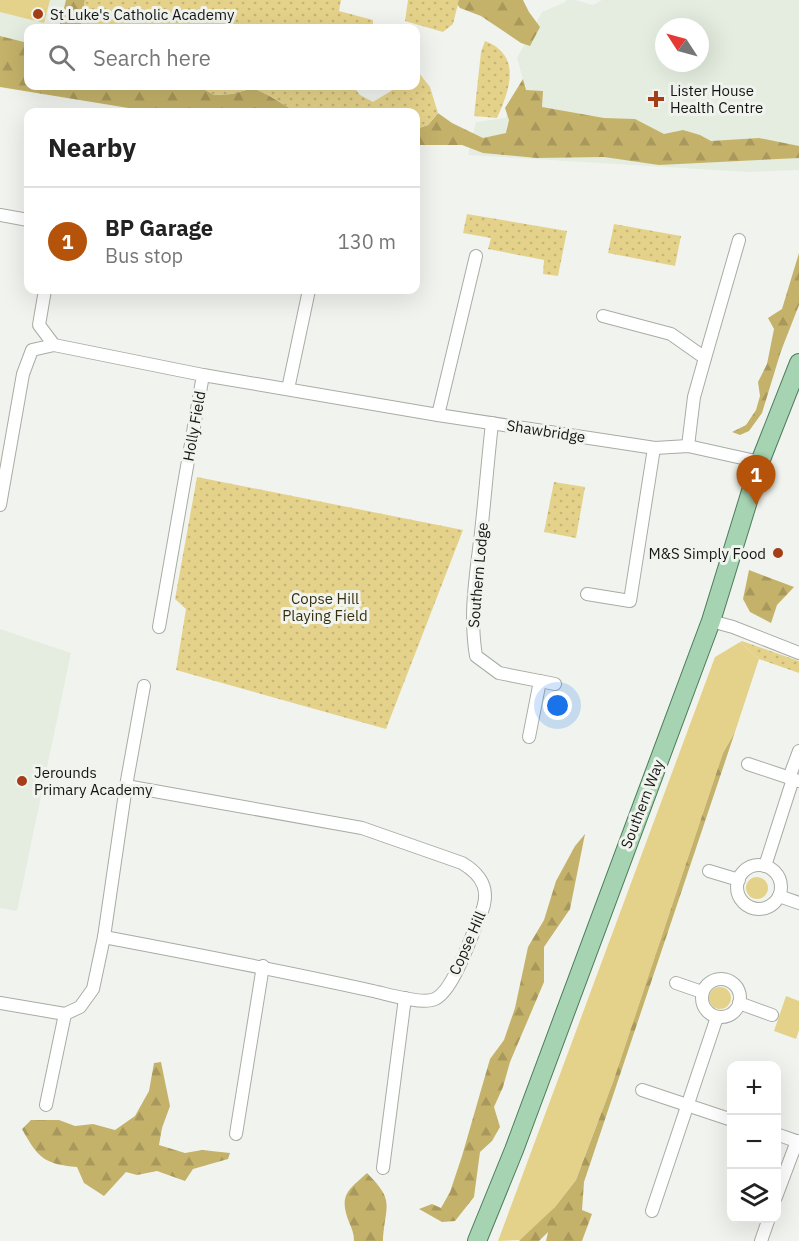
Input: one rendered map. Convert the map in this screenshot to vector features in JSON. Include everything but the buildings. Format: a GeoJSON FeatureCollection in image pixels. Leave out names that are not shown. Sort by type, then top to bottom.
{"type":"FeatureCollection","features":[{"type":"Feature","properties":{"kind":"main road","name":"Southern Way"},"geometry":{"type":"LineString","coordinates":[[477,1241],[514,1150],[711,621],[760,462],[799,363]]}},
{"type":"Feature","properties":{"kind":"street"},"geometry":{"type":"LineString","coordinates":[[0,215],[24,219]]}},
{"type":"Feature","properties":{"kind":"street"},"geometry":{"type":"LineString","coordinates":[[688,446],[694,397],[739,240]]}},
{"type":"Feature","properties":{"kind":"street"},"geometry":{"type":"LineString","coordinates":[[438,415],[476,256]]}},
{"type":"Feature","properties":{"kind":"street"},"geometry":{"type":"LineString","coordinates":[[0,505],[23,374],[32,350],[54,345],[39,325],[44,294]]}},
{"type":"Feature","properties":{"kind":"street"},"geometry":{"type":"LineString","coordinates":[[288,389],[308,294]]}},
{"type":"Feature","properties":{"kind":"street"},"geometry":{"type":"LineString","coordinates":[[603,316],[671,333],[705,358]]}},
{"type":"Feature","properties":{"kind":"street","name":"Holly Field"},"geometry":{"type":"LineString","coordinates":[[54,345],[203,375],[159,627]]}},
{"type":"Feature","properties":{"kind":"street","name":"Shawbridge"},"geometry":{"type":"LineString","coordinates":[[203,375],[438,415],[654,448],[688,446],[737,455],[760,462]]}},
{"type":"Feature","properties":{"kind":"street","name":"Southern Lodge"},"geometry":{"type":"LineString","coordinates":[[492,423],[481,535],[476,560],[472,629],[476,656],[500,673],[555,684]]}},
{"type":"Feature","properties":{"kind":"street"},"geometry":{"type":"LineString","coordinates":[[587,594],[630,601],[654,448]]}},
{"type":"Feature","properties":{"kind":"street"},"geometry":{"type":"LineString","coordinates":[[711,621],[733,627],[799,653]]}},
{"type":"Feature","properties":{"kind":"street"},"geometry":{"type":"LineString","coordinates":[[529,737],[540,681]]}},
{"type":"Feature","properties":{"kind":"street"},"geometry":{"type":"LineString","coordinates":[[0,1003],[64,1014],[80,1007],[93,988],[104,937],[126,786],[144,686]]}},
{"type":"Feature","properties":{"kind":"street"},"geometry":{"type":"LineString","coordinates":[[765,866],[794,779],[799,751]]}},
{"type":"Feature","properties":{"kind":"street"},"geometry":{"type":"LineString","coordinates":[[748,764],[794,779]]}},
{"type":"Feature","properties":{"kind":"street","name":"Copse Hill"},"geometry":{"type":"LineString","coordinates":[[104,937],[263,966],[405,998],[433,1000],[444,994],[453,978],[483,910],[486,895],[482,882],[474,870],[444,856],[362,828],[126,786]]}},
{"type":"Feature","properties":{"kind":"street"},"geometry":{"type":"LineString","coordinates":[[765,866],[777,875],[781,889],[779,896],[771,906],[752,908],[741,900],[737,887],[739,880],[746,870],[765,866]]}},
{"type":"Feature","properties":{"kind":"street"},"geometry":{"type":"LineString","coordinates":[[709,871],[739,880]]}},
{"type":"Feature","properties":{"kind":"street"},"geometry":{"type":"LineString","coordinates":[[779,896],[799,903]]}},
{"type":"Feature","properties":{"kind":"street"},"geometry":{"type":"LineString","coordinates":[[236,1134],[263,966]]}},
{"type":"Feature","properties":{"kind":"street"},"geometry":{"type":"LineString","coordinates":[[721,978],[728,979],[740,992],[739,1003],[733,1013],[717,1017],[702,1005],[702,992],[709,982],[721,978]]}},
{"type":"Feature","properties":{"kind":"street"},"geometry":{"type":"LineString","coordinates":[[676,983],[702,992]]}},
{"type":"Feature","properties":{"kind":"street"},"geometry":{"type":"LineString","coordinates":[[382,1168],[405,998]]}},
{"type":"Feature","properties":{"kind":"street"},"geometry":{"type":"LineString","coordinates":[[739,1003],[772,1015]]}},
{"type":"Feature","properties":{"kind":"street"},"geometry":{"type":"LineString","coordinates":[[46,1105],[64,1014]]}},
{"type":"Feature","properties":{"kind":"street"},"geometry":{"type":"LineString","coordinates":[[652,1211],[717,1017]]}},
{"type":"Feature","properties":{"kind":"street"},"geometry":{"type":"LineString","coordinates":[[642,1090],[727,1118]]}},
{"type":"Feature","properties":{"kind":"street"},"geometry":{"type":"LineString","coordinates":[[781,1135],[798,1141],[781,1186]]}},
{"type":"Feature","properties":{"kind":"street"},"geometry":{"type":"LineString","coordinates":[[761,1241],[767,1223]]}},
{"type":"Feature","properties":{"kind":"shaded area","name":"St Luke's Catholic Academy"},"geometry":{"type":"Polygon","coordinates":[[[0,0],[79,0],[74,24],[24,24],[24,52],[0,47],[0,0]]]}},
{"type":"Feature","properties":{"kind":"shaded area","name":"Lister House Health Centre"},"geometry":{"type":"Polygon","coordinates":[[[566,0],[593,5],[602,0],[799,0],[799,170],[748,172],[468,155],[476,122],[505,118],[523,79],[517,58],[542,12],[566,0]]]}},
{"type":"Feature","properties":{"kind":"shaded area","name":"Jerounds Primary Academy"},"geometry":{"type":"Polygon","coordinates":[[[0,629],[71,653],[17,911],[0,908],[0,629]]]}},
{"type":"Feature","properties":{"kind":"green space"},"geometry":{"type":"Polygon","coordinates":[[[0,0],[50,0],[44,23],[0,12],[0,0]]]}},
{"type":"Feature","properties":{"kind":"green space"},"geometry":{"type":"Polygon","coordinates":[[[66,0],[85,0],[82,24],[60,24],[66,0]]]}},
{"type":"Feature","properties":{"kind":"green space"},"geometry":{"type":"Polygon","coordinates":[[[85,0],[341,0],[339,11],[373,20],[373,24],[82,24],[85,0]]]}},
{"type":"Feature","properties":{"kind":"green space"},"geometry":{"type":"Polygon","coordinates":[[[408,0],[459,0],[453,24],[443,32],[405,21],[408,0]]]}},
{"type":"Feature","properties":{"kind":"green space"},"geometry":{"type":"Polygon","coordinates":[[[454,0],[523,0],[540,27],[530,46],[521,43],[481,16],[460,8],[454,0]]]}},
{"type":"Feature","properties":{"kind":"green space"},"geometry":{"type":"Polygon","coordinates":[[[0,36],[24,42],[24,90],[206,90],[214,95],[257,90],[289,108],[129,108],[0,87],[0,36]]]}},
{"type":"Feature","properties":{"kind":"green space"},"geometry":{"type":"Polygon","coordinates":[[[485,41],[505,56],[509,65],[510,75],[506,97],[497,118],[474,116],[481,52],[485,41]]]}},
{"type":"Feature","properties":{"kind":"green space"},"geometry":{"type":"Polygon","coordinates":[[[420,74],[430,87],[438,113],[428,125],[420,128],[420,108],[289,108],[257,90],[356,90],[360,95],[373,102],[392,90],[420,90],[420,74]]]}},
{"type":"Feature","properties":{"kind":"green space"},"geometry":{"type":"Polygon","coordinates":[[[523,79],[526,90],[543,91],[542,107],[604,118],[635,119],[664,134],[683,130],[711,141],[759,138],[799,146],[799,158],[659,165],[604,157],[537,158],[483,153],[462,145],[420,145],[420,128],[428,125],[438,113],[452,123],[483,138],[506,133],[509,120],[505,108],[523,79]]]}},
{"type":"Feature","properties":{"kind":"green space"},"geometry":{"type":"Polygon","coordinates":[[[206,90],[246,90],[232,94],[214,95],[206,90]]]}},
{"type":"Feature","properties":{"kind":"green space"},"geometry":{"type":"Polygon","coordinates":[[[467,214],[567,231],[558,276],[543,274],[544,260],[488,249],[491,238],[463,233],[467,214]]]}},
{"type":"Feature","properties":{"kind":"green space"},"geometry":{"type":"Polygon","coordinates":[[[614,224],[681,236],[675,266],[608,253],[614,224]]]}},
{"type":"Feature","properties":{"kind":"green space"},"geometry":{"type":"Polygon","coordinates":[[[799,253],[799,305],[781,351],[762,413],[749,431],[740,435],[732,432],[746,425],[756,410],[760,396],[758,382],[767,364],[774,329],[768,318],[782,309],[799,253]]]}},
{"type":"Feature","properties":{"kind":"green space","name":"Copse Hill Playing Field"},"geometry":{"type":"Polygon","coordinates":[[[197,477],[463,530],[386,729],[176,670],[186,609],[175,599],[197,477]]]}},
{"type":"Feature","properties":{"kind":"green space"},"geometry":{"type":"Polygon","coordinates":[[[554,482],[585,487],[576,538],[544,532],[554,482]]]}},
{"type":"Feature","properties":{"kind":"green space"},"geometry":{"type":"Polygon","coordinates":[[[749,570],[794,587],[777,605],[771,623],[750,612],[743,599],[749,570]]]}},
{"type":"Feature","properties":{"kind":"green space"},"geometry":{"type":"Polygon","coordinates":[[[740,642],[759,659],[735,732],[723,753],[613,1082],[576,1180],[555,1207],[522,1240],[498,1241],[715,657],[740,642]]]}},
{"type":"Feature","properties":{"kind":"green space"},"geometry":{"type":"Polygon","coordinates":[[[740,642],[799,661],[799,673],[759,659],[740,642]]]}},
{"type":"Feature","properties":{"kind":"green space"},"geometry":{"type":"Polygon","coordinates":[[[735,732],[584,1182],[582,1210],[592,1214],[582,1241],[546,1241],[548,1232],[539,1241],[519,1241],[555,1207],[576,1180],[613,1082],[723,753],[735,732]]]}},
{"type":"Feature","properties":{"kind":"green space"},"geometry":{"type":"Polygon","coordinates":[[[585,834],[570,909],[544,947],[544,982],[510,1062],[494,1107],[500,1127],[492,1141],[480,1152],[474,1197],[455,1221],[442,1222],[419,1209],[432,1204],[441,1208],[450,1192],[490,1059],[504,1040],[515,1008],[528,947],[544,920],[556,881],[575,846],[585,834]]]}},
{"type":"Feature","properties":{"kind":"green space"},"geometry":{"type":"Polygon","coordinates":[[[757,877],[765,880],[768,888],[765,896],[757,899],[749,896],[746,888],[749,880],[757,877]]]}},
{"type":"Feature","properties":{"kind":"green space"},"geometry":{"type":"Polygon","coordinates":[[[720,987],[728,990],[731,998],[728,1006],[720,1009],[712,1006],[709,998],[712,990],[720,987]]]}},
{"type":"Feature","properties":{"kind":"green space"},"geometry":{"type":"Polygon","coordinates":[[[786,996],[799,1001],[799,1030],[796,1039],[774,1031],[786,996]]]}},
{"type":"Feature","properties":{"kind":"green space"},"geometry":{"type":"Polygon","coordinates":[[[161,1062],[170,1106],[159,1145],[185,1153],[202,1150],[230,1153],[228,1159],[193,1169],[185,1181],[157,1171],[137,1175],[126,1172],[104,1196],[84,1183],[77,1167],[57,1164],[43,1158],[22,1129],[31,1120],[59,1120],[75,1126],[93,1124],[115,1130],[135,1116],[149,1091],[154,1063],[161,1062]]]}},
{"type":"Feature","properties":{"kind":"green space"},"geometry":{"type":"Polygon","coordinates":[[[367,1173],[382,1191],[387,1204],[383,1241],[354,1241],[346,1213],[347,1194],[354,1184],[367,1173]]]}},
{"type":"Feature","properties":{"kind":"place","name":"St Luke's Catholic Academy"},"geometry":{"type":"Point","coordinates":[38,14]}},
{"type":"Feature","properties":{"kind":"place","name":"Lister House Health Centre"},"geometry":{"type":"Point","coordinates":[656,99]}},
{"type":"Feature","properties":{"kind":"place","name":"BP Garage"},"geometry":{"type":"Point","coordinates":[756,505]}},
{"type":"Feature","properties":{"kind":"place","name":"M&S Simply Food"},"geometry":{"type":"Point","coordinates":[778,553]}},
{"type":"Feature","properties":{"kind":"place","name":"Jerounds Primary Academy"},"geometry":{"type":"Point","coordinates":[22,781]}}]}
